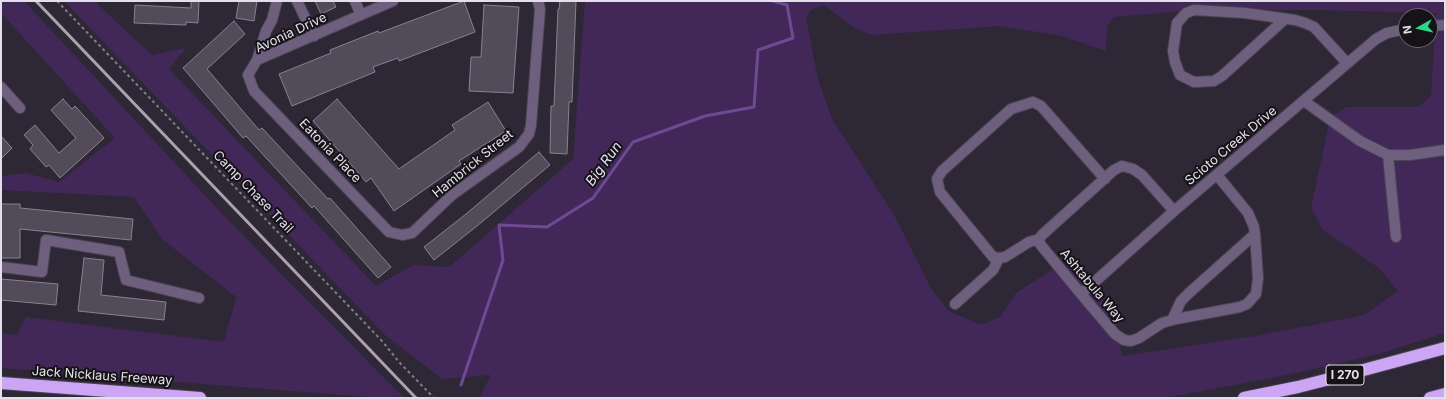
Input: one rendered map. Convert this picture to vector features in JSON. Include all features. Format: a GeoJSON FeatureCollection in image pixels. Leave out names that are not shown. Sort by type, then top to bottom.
{"type":"FeatureCollection","features":[{"type":"Feature","properties":{"kind":"highway","name":"I 270"},"geometry":{"type":"LineString","coordinates":[[1244,398],[1332,379],[1445,348]]}},
{"type":"Feature","properties":{"kind":"highway","name":"Jack Nicklaus Freeway"},"geometry":{"type":"LineString","coordinates":[[1,383],[200,398]]}},
{"type":"Feature","properties":{"kind":"highway"},"geometry":{"type":"LineString","coordinates":[[1430,398],[1445,394]]}},
{"type":"Feature","properties":{"kind":"street"},"geometry":{"type":"LineString","coordinates":[[258,60],[266,31],[272,20],[277,1]]}},
{"type":"Feature","properties":{"kind":"street"},"geometry":{"type":"LineString","coordinates":[[297,1],[314,36]]}},
{"type":"Feature","properties":{"kind":"street"},"geometry":{"type":"LineString","coordinates":[[355,1],[361,15]]}},
{"type":"Feature","properties":{"kind":"street","name":"Avonia Drive"},"geometry":{"type":"LineString","coordinates":[[248,75],[258,60],[393,1]]}},
{"type":"Feature","properties":{"kind":"street","name":"Hambrick Street"},"geometry":{"type":"LineString","coordinates":[[402,235],[412,233],[452,195],[519,147],[528,134],[531,125],[540,9],[538,1]]}},
{"type":"Feature","properties":{"kind":"street"},"geometry":{"type":"LineString","coordinates":[[1285,19],[1222,76],[1214,80],[1194,82],[1180,75],[1173,51],[1177,23],[1186,13],[1194,10],[1245,13],[1300,21],[1314,27],[1347,63]]}},
{"type":"Feature","properties":{"kind":"street","name":"Scioto Creek Drive"},"geometry":{"type":"LineString","coordinates":[[1080,294],[1174,211],[1347,63],[1376,39],[1387,33],[1398,31]]}},
{"type":"Feature","properties":{"kind":"street","name":"Eatonia Place"},"geometry":{"type":"LineString","coordinates":[[248,75],[254,91],[389,232],[402,235]]}},
{"type":"Feature","properties":{"kind":"street"},"geometry":{"type":"LineString","coordinates":[[1,87],[20,108]]}},
{"type":"Feature","properties":{"kind":"street"},"geometry":{"type":"LineString","coordinates":[[1304,101],[1360,141],[1388,155],[1410,155],[1445,150]]}},
{"type":"Feature","properties":{"kind":"street"},"geometry":{"type":"LineString","coordinates":[[1104,178],[1041,106],[1033,102],[1011,109],[942,171],[937,179],[940,192],[993,257],[999,258],[1005,257],[1029,242],[1039,239],[1104,178],[1122,166],[1133,169],[1142,175],[1174,211]]}},
{"type":"Feature","properties":{"kind":"street"},"geometry":{"type":"LineString","coordinates":[[1388,155],[1396,237]]}},
{"type":"Feature","properties":{"kind":"street"},"geometry":{"type":"LineString","coordinates":[[1172,320],[1240,307],[1247,304],[1256,294],[1258,278],[1254,227],[1248,213],[1216,176]]}},
{"type":"Feature","properties":{"kind":"street"},"geometry":{"type":"LineString","coordinates":[[1172,320],[1182,301],[1189,293],[1255,234]]}},
{"type":"Feature","properties":{"kind":"street","name":"Ashtabula Way"},"geometry":{"type":"LineString","coordinates":[[1039,239],[1040,244],[1080,294],[1115,334],[1124,340],[1131,341],[1139,338],[1162,323],[1172,320]]}},
{"type":"Feature","properties":{"kind":"street"},"geometry":{"type":"LineString","coordinates":[[1,267],[42,272],[46,240],[119,252],[126,280],[199,298]]}},
{"type":"Feature","properties":{"kind":"street"},"geometry":{"type":"LineString","coordinates":[[955,304],[993,270],[999,258]]}},
{"type":"Feature","properties":{"kind":"path","name":"Camp Chase Trail"},"geometry":{"type":"LineString","coordinates":[[57,1],[377,335],[399,362],[434,398]]}},
{"type":"Feature","properties":{"kind":"shaded area"},"geometry":{"type":"Polygon","coordinates":[[[1,1],[24,1],[227,219],[404,398],[380,398],[1,368],[1,333],[17,335],[26,317],[224,342],[236,297],[163,240],[134,197],[1,190],[1,176],[26,173],[59,182],[115,138],[1,13],[1,1]]]}},
{"type":"Feature","properties":{"kind":"shaded area"},"geometry":{"type":"Polygon","coordinates":[[[64,1],[94,1],[152,55],[186,48],[169,69],[376,286],[413,265],[449,267],[573,159],[585,1],[1445,1],[1445,333],[1382,353],[1292,374],[1165,398],[479,398],[491,375],[442,379],[384,334],[64,1]],[[824,5],[810,10],[806,18],[818,79],[832,119],[893,213],[932,290],[949,311],[981,325],[1000,317],[1016,293],[1058,266],[1075,268],[1100,294],[1123,356],[1261,335],[1364,315],[1398,291],[1379,268],[1323,230],[1311,208],[1330,118],[1346,107],[1418,107],[1431,96],[1434,48],[1438,48],[1438,8],[1398,8],[1398,12],[1315,10],[1198,10],[1114,17],[1107,26],[1106,51],[1062,36],[1001,26],[872,35],[855,28],[824,5]]]}},
{"type":"Feature","properties":{"kind":"building"},"geometry":{"type":"Polygon","coordinates":[[[191,1],[199,1],[198,23],[186,22],[186,25],[134,23],[135,5],[191,8],[191,1]]]}},
{"type":"Feature","properties":{"kind":"building"},"geometry":{"type":"Polygon","coordinates":[[[239,1],[257,1],[254,21],[236,18],[239,1]]]}},
{"type":"Feature","properties":{"kind":"building"},"geometry":{"type":"Polygon","coordinates":[[[315,1],[333,1],[336,7],[321,14],[315,1]]]}},
{"type":"Feature","properties":{"kind":"building"},"geometry":{"type":"Polygon","coordinates":[[[464,1],[475,32],[399,61],[398,58],[373,67],[375,72],[292,106],[279,74],[331,53],[330,50],[378,31],[379,33],[464,1]]]}},
{"type":"Feature","properties":{"kind":"building"},"geometry":{"type":"Polygon","coordinates":[[[560,1],[576,1],[572,102],[569,102],[567,154],[550,153],[551,106],[554,106],[558,9],[560,1]]]}},
{"type":"Feature","properties":{"kind":"building"},"geometry":{"type":"Polygon","coordinates":[[[484,5],[519,7],[513,93],[469,91],[471,57],[481,57],[484,5]]]}},
{"type":"Feature","properties":{"kind":"building"},"geometry":{"type":"Polygon","coordinates":[[[234,21],[245,34],[207,69],[259,130],[262,128],[328,199],[330,198],[391,267],[378,278],[314,206],[312,208],[246,136],[243,138],[183,68],[234,21]]]}},
{"type":"Feature","properties":{"kind":"building"},"geometry":{"type":"Polygon","coordinates":[[[63,99],[72,109],[75,106],[104,138],[60,178],[49,165],[46,167],[30,149],[33,145],[24,135],[35,125],[59,153],[76,138],[51,110],[63,99]]]}},
{"type":"Feature","properties":{"kind":"building"},"geometry":{"type":"Polygon","coordinates":[[[337,99],[399,169],[455,130],[452,125],[488,102],[506,131],[459,161],[461,164],[394,211],[371,178],[366,182],[313,121],[337,99]]]}},
{"type":"Feature","properties":{"kind":"building"},"geometry":{"type":"Polygon","coordinates":[[[1,136],[12,148],[1,159],[1,136]]]}},
{"type":"Feature","properties":{"kind":"building"},"geometry":{"type":"Polygon","coordinates":[[[539,152],[550,165],[434,260],[424,247],[466,214],[539,152]]]}},
{"type":"Feature","properties":{"kind":"building"},"geometry":{"type":"Polygon","coordinates":[[[1,204],[20,204],[20,208],[133,219],[131,240],[20,229],[20,258],[1,258],[1,204]]]}},
{"type":"Feature","properties":{"kind":"building"},"geometry":{"type":"Polygon","coordinates":[[[84,258],[104,260],[101,295],[166,302],[164,320],[78,311],[84,258]]]}},
{"type":"Feature","properties":{"kind":"building"},"geometry":{"type":"Polygon","coordinates":[[[1,279],[58,284],[56,305],[1,300],[1,279]]]}},
{"type":"Feature","properties":{"kind":"waterway","name":"Big Run"},"geometry":{"type":"LineString","coordinates":[[461,385],[503,260],[499,225],[547,227],[593,198],[633,142],[705,116],[754,107],[758,50],[793,38],[787,5],[773,1]]}},
{"type":"Feature","properties":{"kind":"railway"},"geometry":{"type":"LineString","coordinates":[[36,1],[416,398]]}}]}
